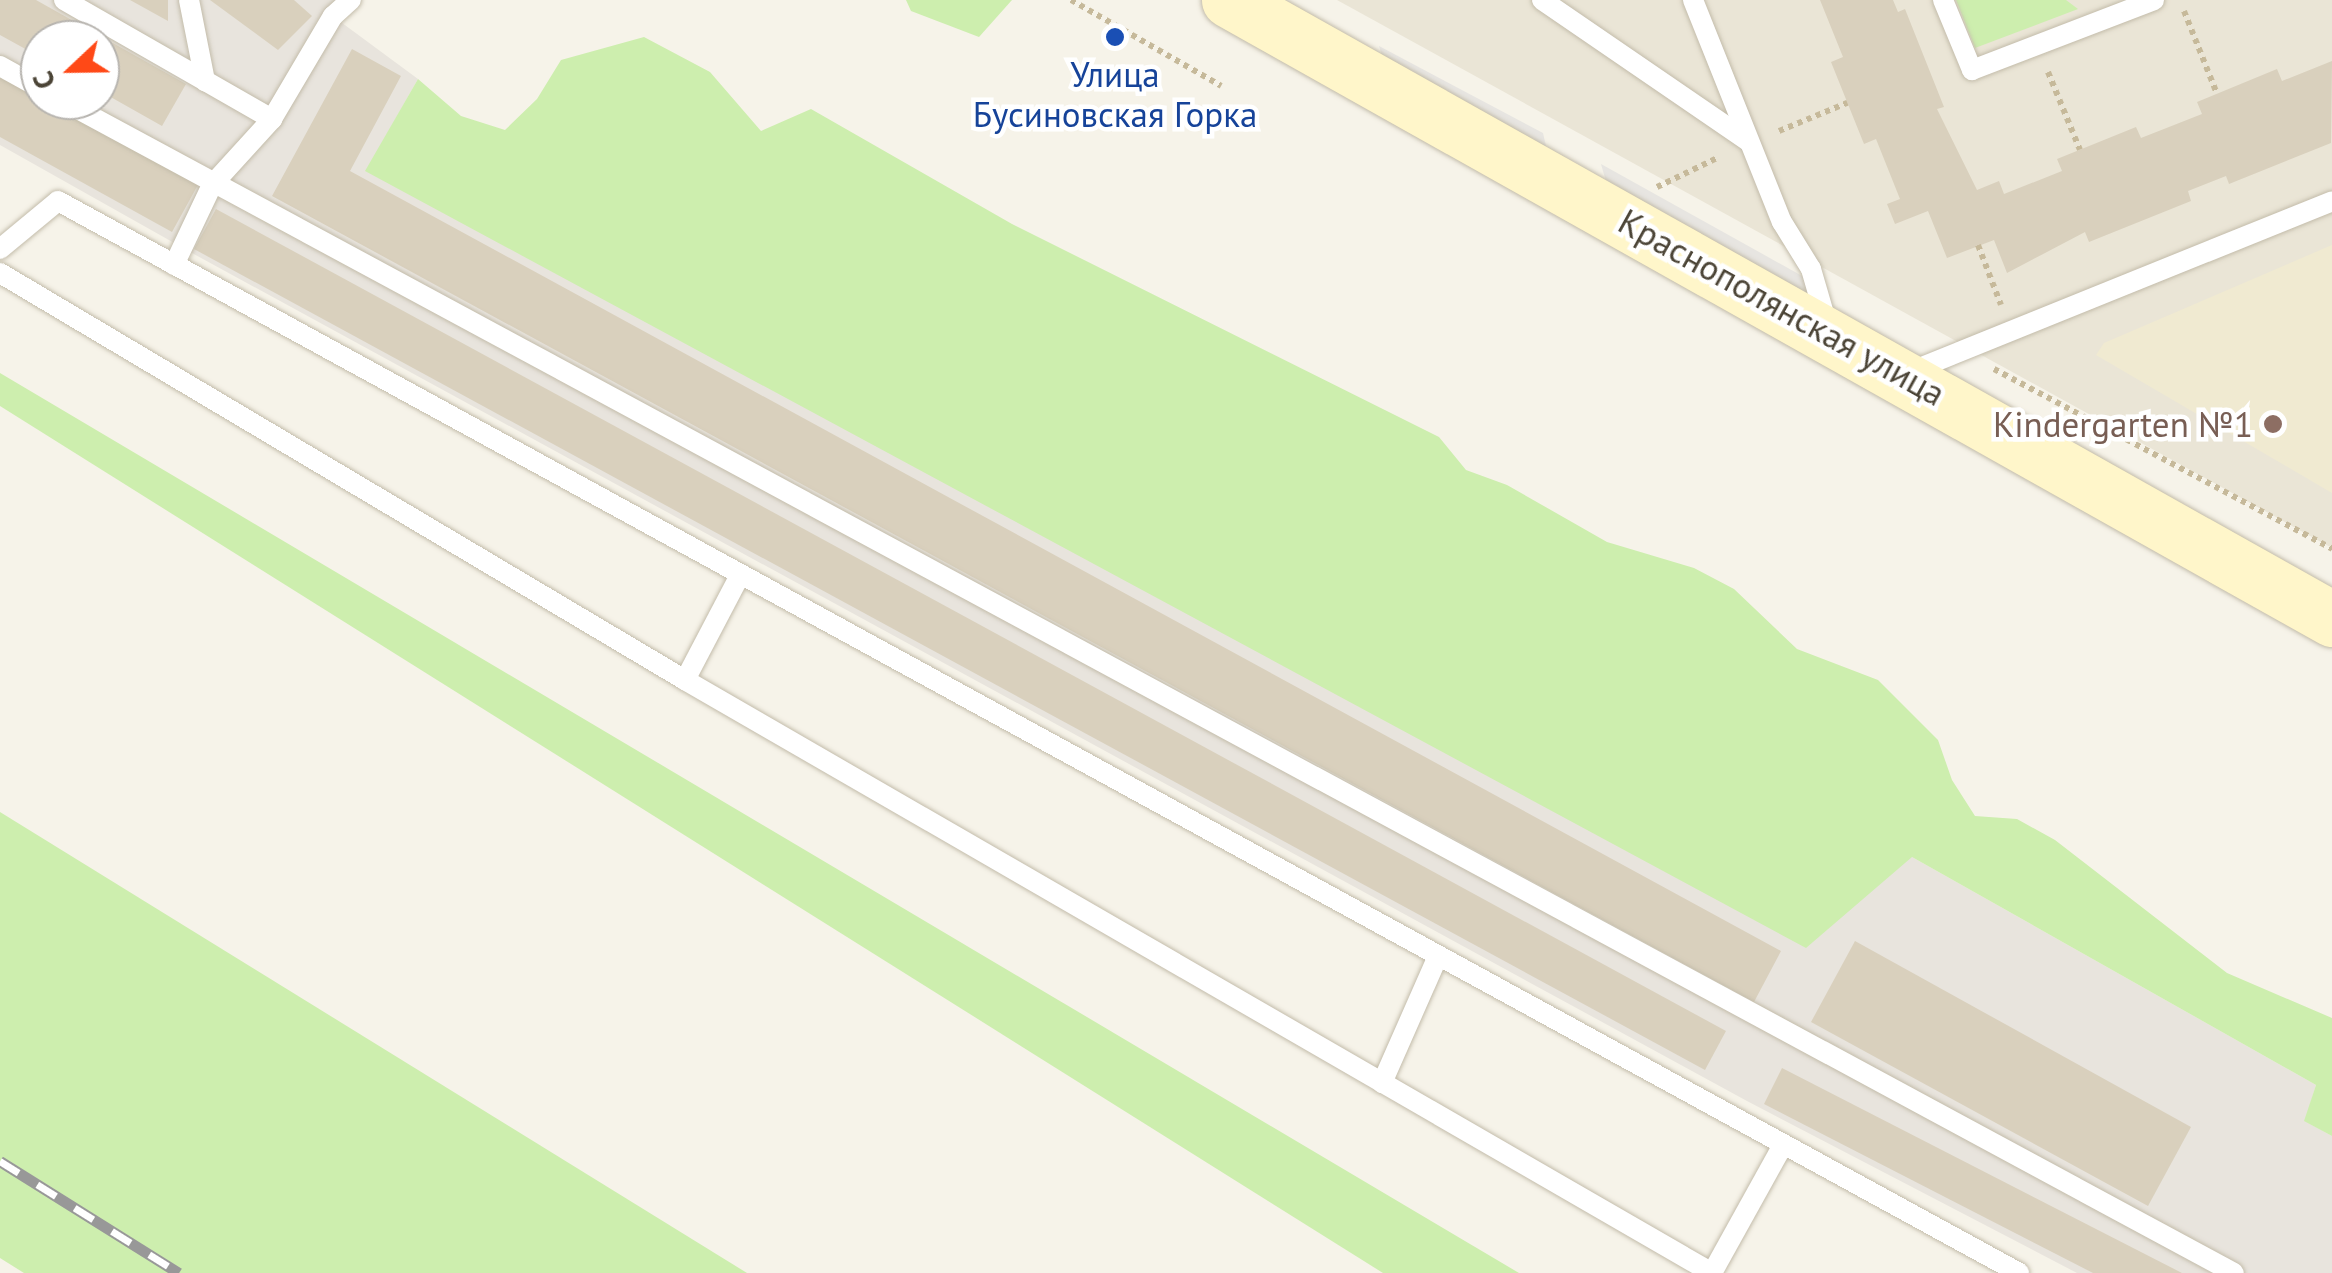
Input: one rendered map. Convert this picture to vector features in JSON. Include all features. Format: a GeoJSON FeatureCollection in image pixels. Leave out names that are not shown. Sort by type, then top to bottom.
{"type":"FeatureCollection","features":[{"type":"Feature","properties":{"kind":"street","name":"Краснополянская улица"},"geometry":{"type":"LineString","coordinates":[[1229,0],[2328,609]]}},
{"type":"Feature","properties":{"kind":"lane"},"geometry":{"type":"LineString","coordinates":[[64,0],[272,119]]}},
{"type":"Feature","properties":{"kind":"lane"},"geometry":{"type":"LineString","coordinates":[[189,0],[206,81]]}},
{"type":"Feature","properties":{"kind":"lane"},"geometry":{"type":"LineString","coordinates":[[174,265],[212,185],[272,119],[333,16],[351,0]]}},
{"type":"Feature","properties":{"kind":"lane"},"geometry":{"type":"LineString","coordinates":[[1542,0],[1750,142]]}},
{"type":"Feature","properties":{"kind":"lane"},"geometry":{"type":"LineString","coordinates":[[1693,0],[1782,222],[1811,270],[1828,331]]}},
{"type":"Feature","properties":{"kind":"lane"},"geometry":{"type":"LineString","coordinates":[[1943,0],[1972,70],[2154,0]]}},
{"type":"Feature","properties":{"kind":"lane"},"geometry":{"type":"LineString","coordinates":[[97,120],[2234,1273]]}},
{"type":"Feature","properties":{"kind":"lane"},"geometry":{"type":"LineString","coordinates":[[0,249],[58,201],[2018,1273]]}},
{"type":"Feature","properties":{"kind":"lane"},"geometry":{"type":"LineString","coordinates":[[1904,374],[2332,201]]}},
{"type":"Feature","properties":{"kind":"lane"},"geometry":{"type":"LineString","coordinates":[[0,273],[686,680],[1712,1273],[1783,1145]]}},
{"type":"Feature","properties":{"kind":"lane"},"geometry":{"type":"LineString","coordinates":[[686,680],[739,576]]}},
{"type":"Feature","properties":{"kind":"lane"},"geometry":{"type":"LineString","coordinates":[[1382,1082],[1438,956]]}},
{"type":"Feature","properties":{"kind":"path"},"geometry":{"type":"LineString","coordinates":[[1072,0],[1222,86]]}},
{"type":"Feature","properties":{"kind":"path"},"geometry":{"type":"LineString","coordinates":[[2180,0],[2217,94]]}},
{"type":"Feature","properties":{"kind":"path"},"geometry":{"type":"LineString","coordinates":[[2037,45],[2080,150]]}},
{"type":"Feature","properties":{"kind":"path"},"geometry":{"type":"LineString","coordinates":[[1658,187],[1750,142],[1847,103]]}},
{"type":"Feature","properties":{"kind":"path"},"geometry":{"type":"LineString","coordinates":[[1978,246],[2011,331]]}},
{"type":"Feature","properties":{"kind":"shaded area"},"geometry":{"type":"Polygon","coordinates":[[[0,0],[351,0],[334,17],[418,79],[366,171],[1912,857],[2316,1085],[2305,1121],[2332,1136],[2332,1273],[2077,1273],[1747,1101],[0,145],[0,0]]]}},
{"type":"Feature","properties":{"kind":"shaded area"},"geometry":{"type":"Polygon","coordinates":[[[1337,0],[2332,0],[2332,548],[1337,0]]]}},
{"type":"Feature","properties":{"kind":"shaded area"},"geometry":{"type":"Polygon","coordinates":[[[1379,46],[1543,133],[1551,168],[1389,78],[1379,46]]]}},
{"type":"Feature","properties":{"kind":"shaded area"},"geometry":{"type":"Polygon","coordinates":[[[1601,164],[1804,277],[1813,312],[1611,199],[1601,164]]]}},
{"type":"Feature","properties":{"kind":"shaded area","name":"Kindergarten №1"},"geometry":{"type":"Polygon","coordinates":[[[2332,245],[2332,493],[2096,355],[2104,343],[2332,245]]]}},
{"type":"Feature","properties":{"kind":"green space"},"geometry":{"type":"Polygon","coordinates":[[[906,0],[1012,0],[979,37],[911,11],[906,0]]]}},
{"type":"Feature","properties":{"kind":"green space"},"geometry":{"type":"Polygon","coordinates":[[[1956,0],[2066,0],[2078,9],[1975,48],[1956,0]]]}},
{"type":"Feature","properties":{"kind":"green space"},"geometry":{"type":"Polygon","coordinates":[[[644,37],[710,72],[761,131],[811,109],[1012,224],[1439,437],[1466,470],[1507,485],[1607,542],[1694,568],[1734,589],[1797,649],[1878,680],[1938,740],[1952,780],[1975,816],[2017,819],[2055,840],[2227,973],[2332,1018],[2332,1136],[2304,1121],[2316,1085],[1912,857],[1806,948],[365,171],[418,79],[461,116],[505,130],[537,99],[561,60],[644,37]]]}},
{"type":"Feature","properties":{"kind":"green space"},"geometry":{"type":"Polygon","coordinates":[[[0,373],[1519,1273],[1383,1273],[0,406],[0,373]]]}},
{"type":"Feature","properties":{"kind":"green space"},"geometry":{"type":"Polygon","coordinates":[[[0,812],[747,1273],[24,1273],[0,1258],[0,812]]]}},
{"type":"Feature","properties":{"kind":"building"},"geometry":{"type":"Polygon","coordinates":[[[0,0],[36,0],[72,20],[20,20],[20,46],[0,35],[0,0]]]}},
{"type":"Feature","properties":{"kind":"building"},"geometry":{"type":"Polygon","coordinates":[[[130,0],[168,0],[168,21],[130,0]]]}},
{"type":"Feature","properties":{"kind":"building"},"geometry":{"type":"Polygon","coordinates":[[[210,0],[294,0],[312,16],[278,50],[210,0]]]}},
{"type":"Feature","properties":{"kind":"building"},"geometry":{"type":"Polygon","coordinates":[[[1820,0],[1893,0],[1898,12],[1905,9],[1944,107],[1937,109],[1977,190],[1999,181],[2004,194],[2062,171],[2057,159],[2136,127],[2141,138],[2202,114],[2197,102],[2277,69],[2282,81],[2332,61],[2331,143],[2229,184],[2226,176],[2188,191],[2191,201],[2089,242],[2085,232],[2007,273],[1994,240],[1947,258],[1928,211],[1895,224],[1887,204],[1900,199],[1876,139],[1864,144],[1831,62],[1843,57],[1820,0]]]}},
{"type":"Feature","properties":{"kind":"building"},"geometry":{"type":"Polygon","coordinates":[[[120,47],[186,84],[162,126],[120,102],[120,47]]]}},
{"type":"Feature","properties":{"kind":"building"},"geometry":{"type":"Polygon","coordinates":[[[352,49],[401,76],[350,171],[1781,951],[1754,1002],[272,196],[352,49]]]}},
{"type":"Feature","properties":{"kind":"building"},"geometry":{"type":"Polygon","coordinates":[[[0,72],[20,83],[20,120],[86,120],[199,183],[172,232],[0,137],[0,72]]]}},
{"type":"Feature","properties":{"kind":"building"},"geometry":{"type":"Polygon","coordinates":[[[216,209],[1726,1031],[1705,1070],[194,249],[216,209]]]}},
{"type":"Feature","properties":{"kind":"building"},"geometry":{"type":"Polygon","coordinates":[[[1855,941],[2191,1127],[2148,1206],[1811,1022],[1855,941]]]}},
{"type":"Feature","properties":{"kind":"building"},"geometry":{"type":"Polygon","coordinates":[[[1782,1068],[2182,1273],[2093,1273],[1764,1104],[1782,1068]]]}},
{"type":"Feature","properties":{"kind":"railway"},"geometry":{"type":"LineString","coordinates":[[0,1161],[179,1273]]}},
{"type":"Feature","properties":{"kind":"place","name":"Улица Бусиновская Горка"},"geometry":{"type":"Point","coordinates":[1115,37]}},
{"type":"Feature","properties":{"kind":"place","name":"Kindergarten №1"},"geometry":{"type":"Point","coordinates":[2273,424]}}]}
